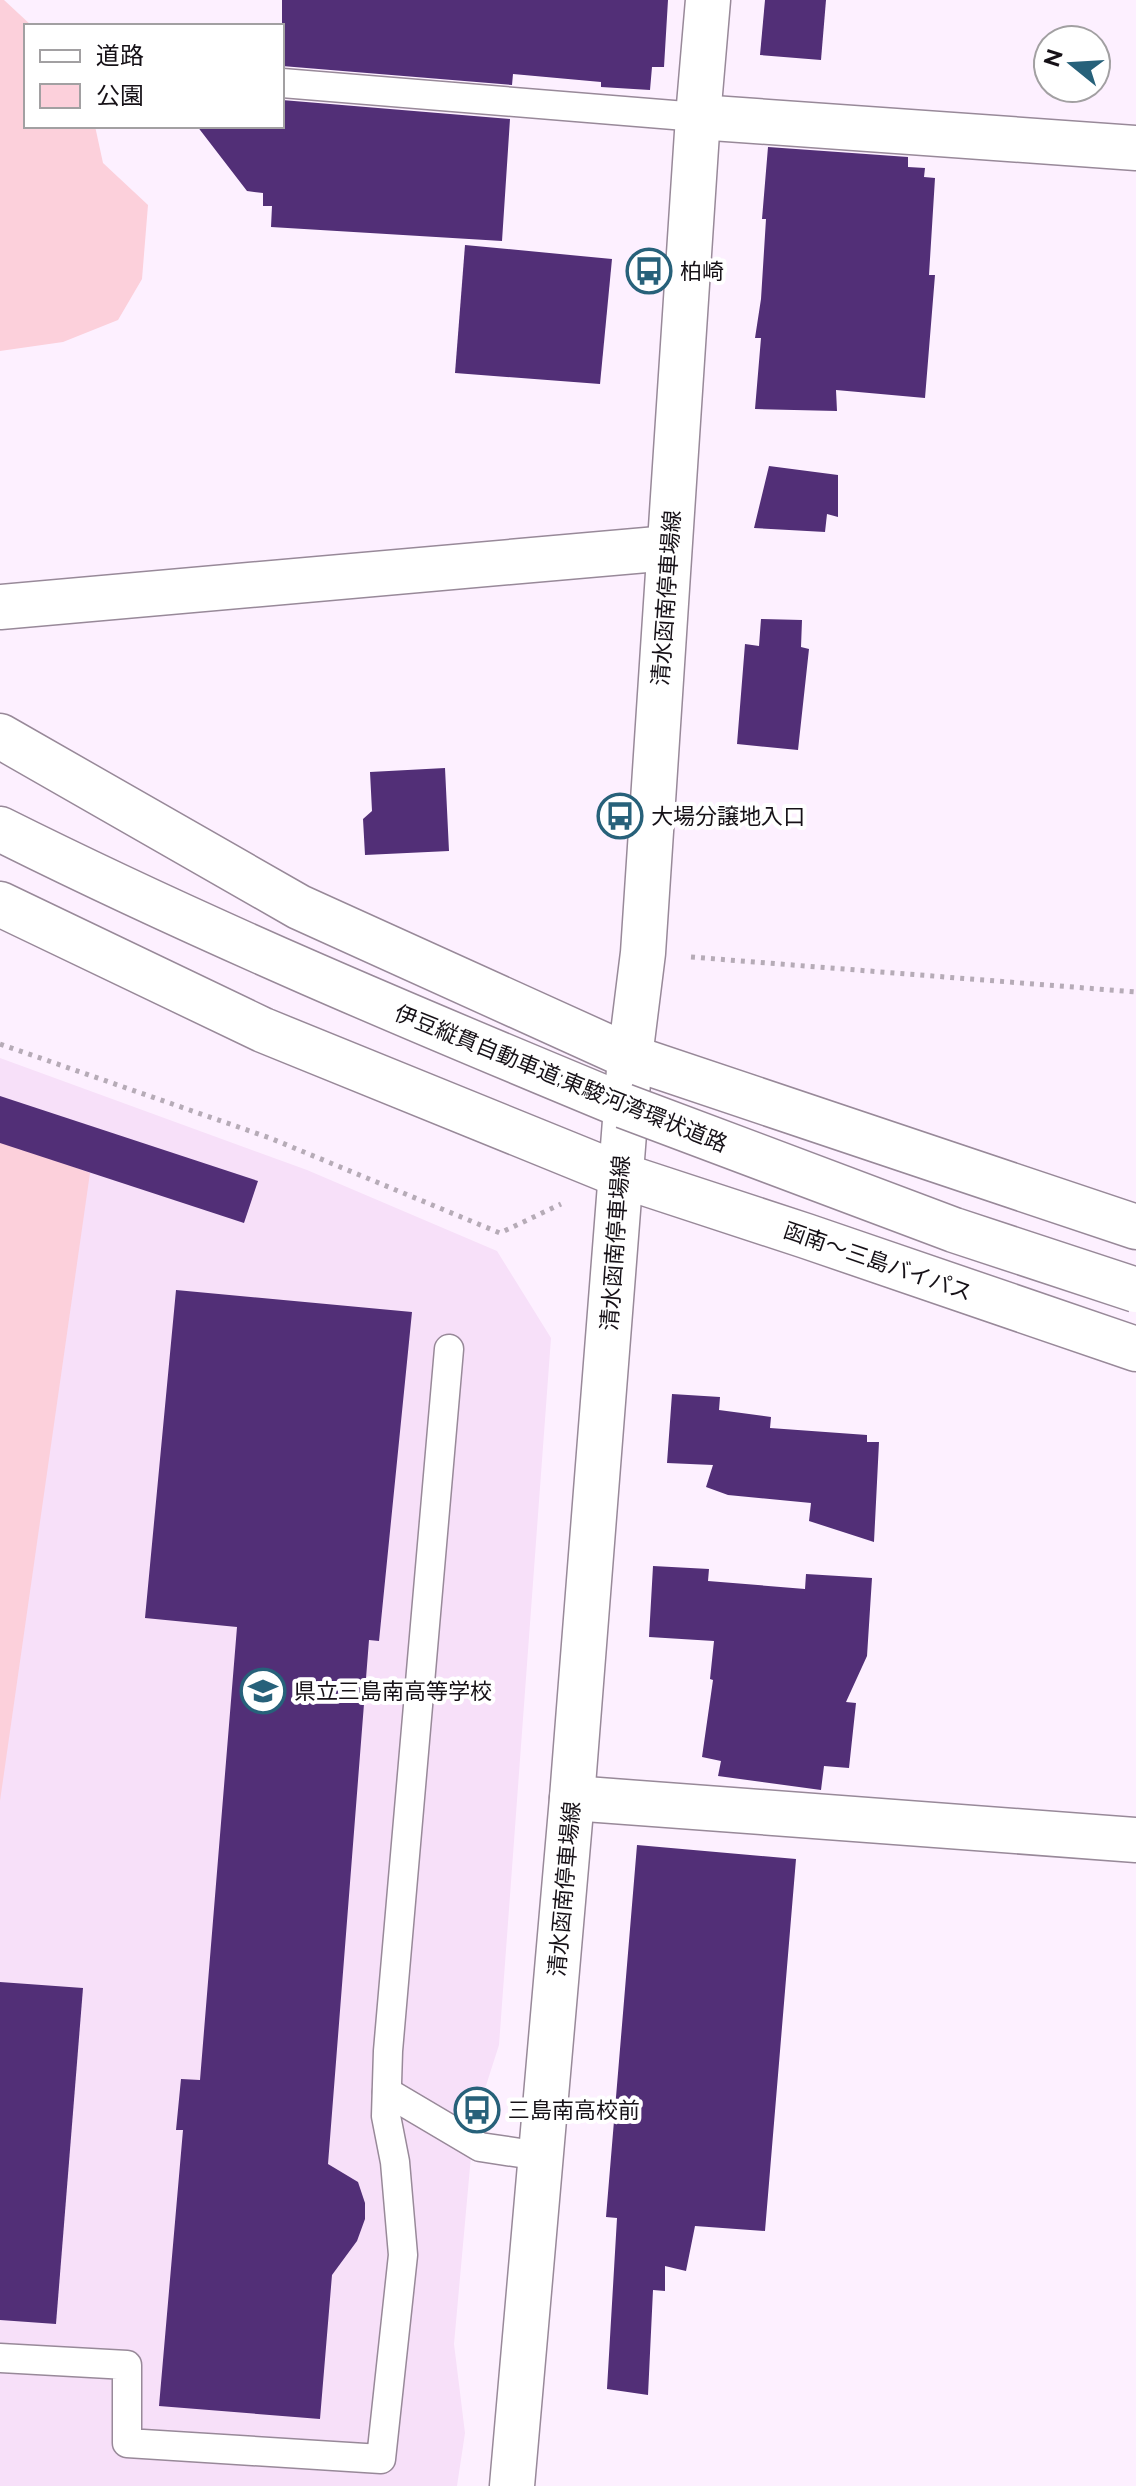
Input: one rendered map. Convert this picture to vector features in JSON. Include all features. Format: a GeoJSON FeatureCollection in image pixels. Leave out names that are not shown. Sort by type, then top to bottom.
{"type":"FeatureCollection","features":[{"type":"Feature","properties":{"kind":"main road","name":"清水函南停車場線"},"geometry":{"type":"LineString","coordinates":[[512,2486],[572,1798],[630,1057],[643,953],[708,0]]}},
{"type":"Feature","properties":{"kind":"main road"},"geometry":{"type":"LineString","coordinates":[[698,117],[1136,148]]}},
{"type":"Feature","properties":{"kind":"main road"},"geometry":{"type":"LineString","coordinates":[[0,607],[669,548]]}},
{"type":"Feature","properties":{"kind":"main road"},"geometry":{"type":"LineString","coordinates":[[0,736],[299,907],[630,1057],[1136,1227]]}},
{"type":"Feature","properties":{"kind":"main road","name":"伊豆縦貫自動車道;東駿河湾環状道路"},"geometry":{"type":"LineString","coordinates":[[0,829],[221,934],[385,1007],[638,1112],[954,1230],[1136,1290]]}},
{"type":"Feature","properties":{"kind":"main road","name":"函南～三島バイパス"},"geometry":{"type":"LineString","coordinates":[[0,904],[263,1030],[620,1175],[1136,1349]]}},
{"type":"Feature","properties":{"kind":"main road"},"geometry":{"type":"LineString","coordinates":[[572,1798],[1136,1840]]}},
{"type":"Feature","properties":{"kind":"lane"},"geometry":{"type":"LineString","coordinates":[[284,83],[698,117]]}},
{"type":"Feature","properties":{"kind":"lane"},"geometry":{"type":"LineString","coordinates":[[0,2358],[127,2365],[127,2443],[381,2459],[403,2255],[395,2162],[386,2116],[388,2051],[449,1349]]}},
{"type":"Feature","properties":{"kind":"lane"},"geometry":{"type":"LineString","coordinates":[[387,2092],[480,2147],[540,2156]]}},
{"type":"Feature","properties":{"kind":"path"},"geometry":{"type":"LineString","coordinates":[[643,953],[1136,992]]}},
{"type":"Feature","properties":{"kind":"path"},"geometry":{"type":"LineString","coordinates":[[0,1044],[270,1138],[500,1233],[620,1175]]}},
{"type":"Feature","properties":{"kind":"shaded area","name":"県立三島南高等学校"},"geometry":{"type":"Polygon","coordinates":[[[0,1058],[307,1170],[497,1251],[551,1338],[499,2045],[474,2123],[454,2344],[465,2433],[457,2486],[0,2486],[0,1058]]]}},
{"type":"Feature","properties":{"kind":"green space"},"geometry":{"type":"Polygon","coordinates":[[[0,0],[4,0],[30,24],[24,24],[24,128],[95,128],[103,163],[148,205],[142,279],[118,320],[63,342],[0,351],[0,0]]]}},
{"type":"Feature","properties":{"kind":"green space"},"geometry":{"type":"Polygon","coordinates":[[[0,1139],[90,1173],[0,1801],[0,1139]]]}},
{"type":"Feature","properties":{"kind":"building"},"geometry":{"type":"Polygon","coordinates":[[[282,0],[668,0],[664,67],[652,67],[650,90],[601,87],[601,82],[513,74],[512,85],[284,66],[282,0]]]}},
{"type":"Feature","properties":{"kind":"building"},"geometry":{"type":"Polygon","coordinates":[[[765,0],[826,0],[821,60],[760,55],[765,0]]]}},
{"type":"Feature","properties":{"kind":"building"},"geometry":{"type":"Polygon","coordinates":[[[284,100],[510,119],[502,241],[271,227],[272,206],[263,206],[263,193],[247,191],[199,128],[284,128],[284,100]]]}},
{"type":"Feature","properties":{"kind":"building"},"geometry":{"type":"Polygon","coordinates":[[[768,147],[908,157],[908,167],[925,168],[924,177],[935,178],[929,275],[935,275],[925,398],[836,390],[837,411],[755,409],[761,338],[755,338],[761,299],[766,219],[762,219],[768,147]]]}},
{"type":"Feature","properties":{"kind":"building"},"geometry":{"type":"Polygon","coordinates":[[[465,245],[612,259],[600,384],[455,373],[465,245]]]}},
{"type":"Feature","properties":{"kind":"building"},"geometry":{"type":"Polygon","coordinates":[[[769,466],[838,475],[838,517],[827,514],[825,532],[754,528],[769,466]]]}},
{"type":"Feature","properties":{"kind":"building"},"geometry":{"type":"Polygon","coordinates":[[[761,619],[802,620],[801,647],[809,649],[798,750],[737,744],[745,644],[759,646],[761,619]]]}},
{"type":"Feature","properties":{"kind":"building"},"geometry":{"type":"Polygon","coordinates":[[[445,768],[449,851],[365,855],[363,819],[372,811],[370,772],[445,768]]]}},
{"type":"Feature","properties":{"kind":"building"},"geometry":{"type":"Polygon","coordinates":[[[0,1096],[258,1181],[244,1223],[0,1143],[0,1096]]]}},
{"type":"Feature","properties":{"kind":"building"},"geometry":{"type":"Polygon","coordinates":[[[176,1290],[412,1312],[379,1641],[369,1640],[328,2164],[358,2182],[365,2203],[365,2219],[357,2241],[332,2275],[320,2419],[159,2406],[183,2130],[176,2130],[181,2079],[200,2080],[237,1627],[145,1618],[176,1290]]]}},
{"type":"Feature","properties":{"kind":"building"},"geometry":{"type":"Polygon","coordinates":[[[672,1394],[720,1397],[719,1410],[771,1417],[770,1428],[867,1435],[867,1442],[879,1442],[874,1542],[809,1521],[811,1503],[728,1495],[706,1487],[713,1465],[667,1463],[672,1394]]]}},
{"type":"Feature","properties":{"kind":"building"},"geometry":{"type":"Polygon","coordinates":[[[653,1566],[709,1569],[708,1581],[805,1589],[806,1574],[872,1578],[867,1656],[846,1702],[856,1703],[849,1768],[824,1766],[821,1790],[718,1776],[721,1761],[702,1757],[713,1680],[710,1679],[714,1641],[649,1637],[653,1566]]]}},
{"type":"Feature","properties":{"kind":"building"},"geometry":{"type":"Polygon","coordinates":[[[637,1845],[796,1859],[765,2231],[695,2226],[686,2271],[665,2266],[665,2291],[653,2290],[648,2395],[607,2389],[617,2218],[606,2217],[637,1845]]]}},
{"type":"Feature","properties":{"kind":"building"},"geometry":{"type":"Polygon","coordinates":[[[0,1982],[83,1988],[56,2324],[0,2320],[0,1982]]]}},
{"type":"Feature","properties":{"kind":"place","name":"柏崎"},"geometry":{"type":"Point","coordinates":[649,271]}},
{"type":"Feature","properties":{"kind":"place","name":"大場分譲地入口"},"geometry":{"type":"Point","coordinates":[620,816]}},
{"type":"Feature","properties":{"kind":"place","name":"県立三島南高等学校"},"geometry":{"type":"Point","coordinates":[263,1691]}},
{"type":"Feature","properties":{"kind":"place","name":"三島南高校前"},"geometry":{"type":"Point","coordinates":[477,2110]}}]}
